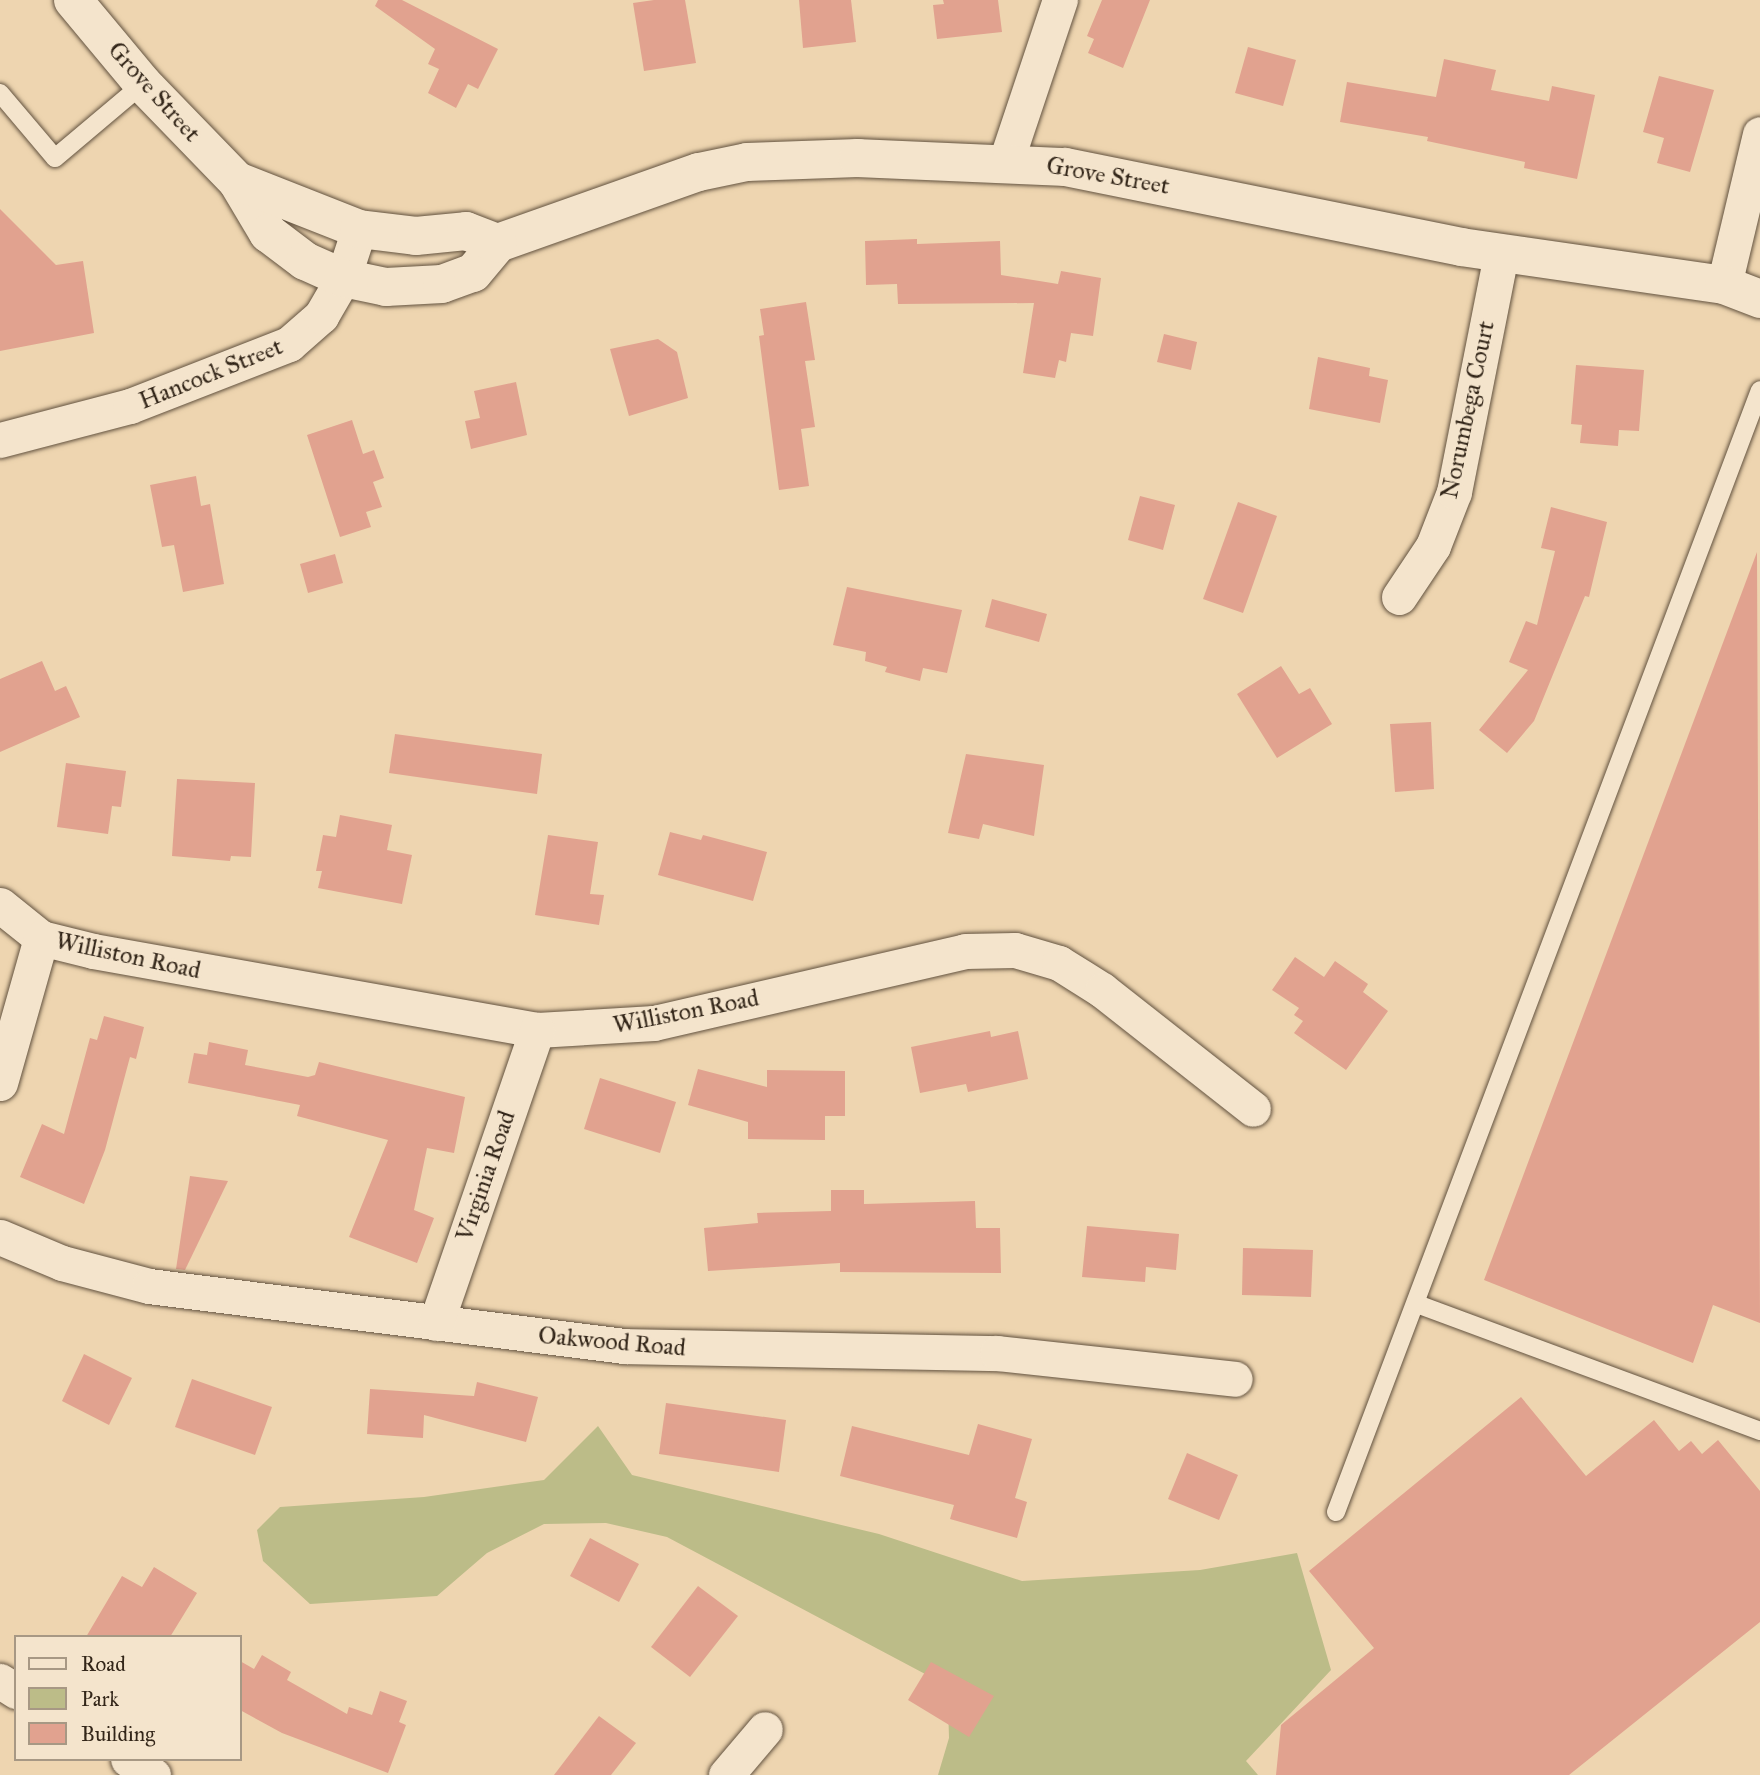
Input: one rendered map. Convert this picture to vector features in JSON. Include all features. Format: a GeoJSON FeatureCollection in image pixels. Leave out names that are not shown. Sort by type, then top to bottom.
{"type":"FeatureCollection","features":[{"type":"Feature","properties":{"kind":"main road","name":"Grove Street"},"geometry":{"type":"LineString","coordinates":[[73,0],[143,84],[237,181],[268,233],[305,261],[343,278],[386,287],[442,284],[473,272],[498,243],[699,172],[747,162],[814,158],[1006,161],[1135,179],[1501,254],[1724,285],[1760,299]]}},
{"type":"Feature","properties":{"kind":"main road","name":"Grove Street"},"geometry":{"type":"LineString","coordinates":[[237,181],[359,229],[416,236],[466,231],[498,243]]}},
{"type":"Feature","properties":{"kind":"main road","name":"Grove Street"},"geometry":{"type":"LineString","coordinates":[[1724,285],[1760,276]]}},
{"type":"Feature","properties":{"kind":"street"},"geometry":{"type":"LineString","coordinates":[[1006,161],[1059,0]]}},
{"type":"Feature","properties":{"kind":"street"},"geometry":{"type":"LineString","coordinates":[[1724,285],[1760,134]]}},
{"type":"Feature","properties":{"kind":"street","name":"Hancock Street"},"geometry":{"type":"LineString","coordinates":[[0,440],[130,406],[289,344],[321,316],[343,278],[359,229]]}},
{"type":"Feature","properties":{"kind":"street","name":"Norumbega Court"},"geometry":{"type":"LineString","coordinates":[[1399,597],[1433,546],[1454,492],[1501,254]]}},
{"type":"Feature","properties":{"kind":"street","name":"Williston Road"},"geometry":{"type":"LineString","coordinates":[[0,905],[41,938],[106,954],[537,1030],[654,1023],[965,951],[1015,950],[1059,963],[1102,990],[1252,1109]]}},
{"type":"Feature","properties":{"kind":"street"},"geometry":{"type":"LineString","coordinates":[[0,1083],[41,938]]}},
{"type":"Feature","properties":{"kind":"street","name":"Virginia Road"},"geometry":{"type":"LineString","coordinates":[[436,1323],[537,1030]]}},
{"type":"Feature","properties":{"kind":"street","name":"Oakwood Road"},"geometry":{"type":"LineString","coordinates":[[0,1237],[62,1263],[149,1286],[624,1346],[997,1353],[1235,1379]]}},
{"type":"Feature","properties":{"kind":"street"},"geometry":{"type":"LineString","coordinates":[[726,1775],[765,1729]]}},
{"type":"Feature","properties":{"kind":"street"},"geometry":{"type":"LineString","coordinates":[[131,1761],[153,1775]]}},
{"type":"Feature","properties":{"kind":"lane"},"geometry":{"type":"LineString","coordinates":[[0,93],[55,158],[143,84]]}},
{"type":"Feature","properties":{"kind":"lane"},"geometry":{"type":"LineString","coordinates":[[1336,1512],[1417,1304],[1760,390]]}},
{"type":"Feature","properties":{"kind":"lane"},"geometry":{"type":"LineString","coordinates":[[1417,1304],[1760,1432]]}},
{"type":"Feature","properties":{"kind":"green space"},"geometry":{"type":"Polygon","coordinates":[[[598,1426],[632,1475],[879,1534],[1022,1581],[1200,1570],[1297,1553],[1331,1670],[1246,1761],[1258,1775],[938,1775],[949,1738],[948,1703],[927,1675],[667,1537],[606,1523],[544,1524],[487,1553],[437,1596],[310,1604],[263,1561],[257,1530],[280,1507],[424,1497],[544,1480],[598,1426]]]}},
{"type":"Feature","properties":{"kind":"building"},"geometry":{"type":"Polygon","coordinates":[[[378,0],[402,0],[498,49],[478,89],[468,84],[456,108],[428,93],[439,69],[428,64],[435,49],[375,6],[378,0]]]}},
{"type":"Feature","properties":{"kind":"building"},"geometry":{"type":"Polygon","coordinates":[[[685,0],[696,63],[644,71],[633,3],[685,0]]]}},
{"type":"Feature","properties":{"kind":"building"},"geometry":{"type":"Polygon","coordinates":[[[799,0],[851,0],[856,42],[803,48],[799,0]]]}},
{"type":"Feature","properties":{"kind":"building"},"geometry":{"type":"Polygon","coordinates":[[[943,0],[998,0],[1002,32],[937,39],[933,5],[944,4],[943,0]]]}},
{"type":"Feature","properties":{"kind":"building"},"geometry":{"type":"Polygon","coordinates":[[[1102,0],[1150,0],[1123,68],[1088,53],[1094,39],[1087,36],[1102,0]]]}},
{"type":"Feature","properties":{"kind":"building"},"geometry":{"type":"Polygon","coordinates":[[[1248,47],[1296,60],[1283,106],[1235,93],[1248,47]]]}},
{"type":"Feature","properties":{"kind":"building"},"geometry":{"type":"Polygon","coordinates":[[[1444,59],[1496,70],[1491,90],[1549,101],[1552,86],[1595,95],[1577,179],[1524,168],[1525,162],[1427,141],[1428,137],[1340,122],[1347,82],[1436,97],[1444,59]]]}},
{"type":"Feature","properties":{"kind":"building"},"geometry":{"type":"Polygon","coordinates":[[[1659,76],[1714,90],[1690,172],[1657,163],[1664,138],[1643,132],[1659,76]]]}},
{"type":"Feature","properties":{"kind":"building"},"geometry":{"type":"Polygon","coordinates":[[[0,209],[56,265],[83,261],[94,333],[0,351],[0,209]]]}},
{"type":"Feature","properties":{"kind":"building"},"geometry":{"type":"Polygon","coordinates":[[[917,239],[917,244],[1000,241],[1001,275],[1058,284],[1061,271],[1101,278],[1093,336],[1071,333],[1066,362],[1059,360],[1055,378],[1023,373],[1034,303],[898,304],[897,284],[866,285],[865,241],[917,239]]]}},
{"type":"Feature","properties":{"kind":"building"},"geometry":{"type":"Polygon","coordinates":[[[806,302],[815,360],[805,361],[815,427],[801,429],[809,486],[779,490],[759,336],[764,335],[760,309],[806,302]]]}},
{"type":"Feature","properties":{"kind":"building"},"geometry":{"type":"Polygon","coordinates":[[[1164,334],[1197,342],[1191,370],[1157,362],[1164,334]]]}},
{"type":"Feature","properties":{"kind":"building"},"geometry":{"type":"Polygon","coordinates":[[[658,339],[677,352],[688,398],[629,416],[610,349],[658,339]]]}},
{"type":"Feature","properties":{"kind":"building"},"geometry":{"type":"Polygon","coordinates":[[[1318,357],[1370,368],[1369,376],[1388,380],[1380,423],[1309,409],[1318,357]]]}},
{"type":"Feature","properties":{"kind":"building"},"geometry":{"type":"Polygon","coordinates":[[[1576,365],[1644,370],[1639,431],[1619,430],[1618,446],[1580,443],[1582,425],[1571,424],[1576,365]]]}},
{"type":"Feature","properties":{"kind":"building"},"geometry":{"type":"Polygon","coordinates":[[[516,382],[527,435],[471,449],[465,421],[480,418],[474,391],[516,382]]]}},
{"type":"Feature","properties":{"kind":"building"},"geometry":{"type":"Polygon","coordinates":[[[352,420],[363,454],[374,450],[384,478],[373,482],[382,507],[366,512],[371,527],[340,537],[307,435],[352,420]]]}},
{"type":"Feature","properties":{"kind":"building"},"geometry":{"type":"Polygon","coordinates":[[[196,476],[201,506],[210,504],[224,584],[183,592],[174,545],[162,547],[150,485],[196,476]]]}},
{"type":"Feature","properties":{"kind":"building"},"geometry":{"type":"Polygon","coordinates":[[[1140,496],[1175,505],[1163,550],[1128,540],[1140,496]]]}},
{"type":"Feature","properties":{"kind":"building"},"geometry":{"type":"Polygon","coordinates":[[[1238,502],[1277,516],[1243,613],[1203,599],[1238,502]]]}},
{"type":"Feature","properties":{"kind":"building"},"geometry":{"type":"Polygon","coordinates":[[[1551,507],[1607,522],[1589,597],[1585,596],[1534,721],[1507,753],[1479,730],[1528,670],[1509,662],[1526,621],[1537,625],[1555,551],[1541,548],[1551,507]]]}},
{"type":"Feature","properties":{"kind":"building"},"geometry":{"type":"Polygon","coordinates":[[[1757,552],[1760,1323],[1713,1305],[1693,1363],[1484,1280],[1757,552]]]}},
{"type":"Feature","properties":{"kind":"building"},"geometry":{"type":"Polygon","coordinates":[[[335,554],[343,583],[308,593],[300,564],[335,554]]]}},
{"type":"Feature","properties":{"kind":"building"},"geometry":{"type":"Polygon","coordinates":[[[847,587],[962,610],[947,673],[923,668],[920,681],[885,672],[887,667],[865,661],[866,652],[833,645],[847,587]]]}},
{"type":"Feature","properties":{"kind":"building"},"geometry":{"type":"Polygon","coordinates":[[[992,599],[1047,614],[1039,642],[985,627],[992,599]]]}},
{"type":"Feature","properties":{"kind":"building"},"geometry":{"type":"Polygon","coordinates":[[[42,661],[55,691],[66,686],[80,717],[0,752],[0,679],[42,661]]]}},
{"type":"Feature","properties":{"kind":"building"},"geometry":{"type":"Polygon","coordinates":[[[1281,666],[1299,694],[1310,688],[1332,724],[1277,758],[1237,694],[1281,666]]]}},
{"type":"Feature","properties":{"kind":"building"},"geometry":{"type":"Polygon","coordinates":[[[1431,722],[1434,789],[1395,792],[1390,724],[1431,722]]]}},
{"type":"Feature","properties":{"kind":"building"},"geometry":{"type":"Polygon","coordinates":[[[395,734],[542,754],[537,794],[389,773],[395,734]]]}},
{"type":"Feature","properties":{"kind":"building"},"geometry":{"type":"Polygon","coordinates":[[[966,754],[1044,765],[1034,836],[983,824],[979,839],[948,833],[966,754]]]}},
{"type":"Feature","properties":{"kind":"building"},"geometry":{"type":"Polygon","coordinates":[[[66,763],[126,771],[121,807],[112,806],[108,834],[57,827],[66,763]]]}},
{"type":"Feature","properties":{"kind":"building"},"geometry":{"type":"Polygon","coordinates":[[[177,779],[255,783],[251,857],[231,856],[230,861],[172,856],[177,779]]]}},
{"type":"Feature","properties":{"kind":"building"},"geometry":{"type":"Polygon","coordinates":[[[340,815],[392,825],[387,850],[412,855],[402,904],[318,888],[322,871],[316,871],[323,835],[336,837],[340,815]]]}},
{"type":"Feature","properties":{"kind":"building"},"geometry":{"type":"Polygon","coordinates":[[[670,832],[701,840],[703,835],[767,852],[753,901],[658,875],[670,832]]]}},
{"type":"Feature","properties":{"kind":"building"},"geometry":{"type":"Polygon","coordinates":[[[548,835],[598,842],[590,894],[604,895],[599,925],[535,915],[548,835]]]}},
{"type":"Feature","properties":{"kind":"building"},"geometry":{"type":"Polygon","coordinates":[[[1295,957],[1324,977],[1335,961],[1368,984],[1363,992],[1388,1011],[1346,1070],[1294,1033],[1303,1021],[1294,1015],[1299,1008],[1272,990],[1295,957]]]}},
{"type":"Feature","properties":{"kind":"building"},"geometry":{"type":"Polygon","coordinates":[[[104,1016],[144,1027],[136,1059],[130,1057],[105,1150],[84,1204],[20,1177],[42,1124],[64,1134],[90,1038],[97,1040],[104,1016]]]}},
{"type":"Feature","properties":{"kind":"building"},"geometry":{"type":"Polygon","coordinates":[[[990,1031],[991,1037],[1018,1031],[1028,1079],[968,1092],[966,1084],[920,1093],[911,1047],[990,1031]]]}},
{"type":"Feature","properties":{"kind":"building"},"geometry":{"type":"Polygon","coordinates":[[[209,1042],[248,1050],[245,1065],[308,1077],[315,1075],[319,1062],[465,1097],[454,1153],[427,1148],[414,1210],[434,1218],[417,1263],[349,1237],[388,1140],[297,1116],[300,1105],[188,1083],[194,1053],[207,1055],[209,1042]]]}},
{"type":"Feature","properties":{"kind":"building"},"geometry":{"type":"Polygon","coordinates":[[[698,1069],[767,1087],[767,1070],[845,1071],[845,1116],[825,1116],[825,1140],[748,1139],[748,1122],[688,1105],[698,1069]]]}},
{"type":"Feature","properties":{"kind":"building"},"geometry":{"type":"Polygon","coordinates":[[[600,1078],[676,1102],[660,1153],[584,1129],[600,1078]]]}},
{"type":"Feature","properties":{"kind":"building"},"geometry":{"type":"Polygon","coordinates":[[[190,1176],[228,1181],[185,1270],[176,1269],[190,1176]]]}},
{"type":"Feature","properties":{"kind":"building"},"geometry":{"type":"Polygon","coordinates":[[[831,1190],[864,1190],[864,1204],[975,1201],[976,1228],[1000,1228],[1001,1273],[840,1272],[840,1263],[708,1271],[704,1228],[758,1223],[757,1213],[831,1211],[831,1190]]]}},
{"type":"Feature","properties":{"kind":"building"},"geometry":{"type":"Polygon","coordinates":[[[1087,1226],[1179,1234],[1176,1270],[1146,1267],[1145,1282],[1082,1277],[1087,1226]]]}},
{"type":"Feature","properties":{"kind":"building"},"geometry":{"type":"Polygon","coordinates":[[[1243,1248],[1313,1250],[1311,1297],[1242,1295],[1243,1248]]]}},
{"type":"Feature","properties":{"kind":"building"},"geometry":{"type":"Polygon","coordinates":[[[84,1354],[132,1378],[109,1425],[62,1401],[84,1354]]]}},
{"type":"Feature","properties":{"kind":"building"},"geometry":{"type":"Polygon","coordinates":[[[192,1379],[272,1407],[255,1455],[175,1427],[192,1379]]]}},
{"type":"Feature","properties":{"kind":"building"},"geometry":{"type":"Polygon","coordinates":[[[477,1382],[538,1397],[526,1442],[424,1415],[423,1438],[367,1434],[370,1389],[474,1396],[477,1382]]]}},
{"type":"Feature","properties":{"kind":"building"},"geometry":{"type":"Polygon","coordinates":[[[1521,1397],[1586,1476],[1654,1420],[1679,1451],[1691,1441],[1702,1454],[1718,1440],[1760,1491],[1760,1622],[1569,1775],[1276,1775],[1281,1725],[1374,1648],[1309,1571],[1521,1397]]]}},
{"type":"Feature","properties":{"kind":"building"},"geometry":{"type":"Polygon","coordinates":[[[666,1403],[786,1420],[779,1472],[659,1454],[666,1403]]]}},
{"type":"Feature","properties":{"kind":"building"},"geometry":{"type":"Polygon","coordinates":[[[978,1424],[1032,1439],[1015,1498],[1027,1502],[1017,1538],[950,1519],[954,1505],[840,1476],[852,1426],[969,1455],[978,1424]]]}},
{"type":"Feature","properties":{"kind":"building"},"geometry":{"type":"Polygon","coordinates":[[[1187,1453],[1238,1475],[1219,1520],[1168,1499],[1187,1453]]]}},
{"type":"Feature","properties":{"kind":"building"},"geometry":{"type":"Polygon","coordinates":[[[590,1538],[639,1564],[619,1602],[570,1576],[590,1538]]]}},
{"type":"Feature","properties":{"kind":"building"},"geometry":{"type":"Polygon","coordinates":[[[154,1567],[197,1593],[171,1635],[87,1635],[122,1576],[142,1587],[154,1567]]]}},
{"type":"Feature","properties":{"kind":"building"},"geometry":{"type":"Polygon","coordinates":[[[698,1586],[738,1616],[690,1677],[651,1647],[698,1586]]]}},
{"type":"Feature","properties":{"kind":"building"},"geometry":{"type":"Polygon","coordinates":[[[262,1655],[291,1672],[287,1680],[347,1714],[349,1707],[372,1715],[380,1691],[407,1701],[399,1722],[406,1725],[388,1773],[282,1733],[242,1711],[242,1662],[254,1669],[262,1655]]]}},
{"type":"Feature","properties":{"kind":"building"},"geometry":{"type":"Polygon","coordinates":[[[931,1662],[994,1696],[969,1737],[908,1700],[931,1662]]]}},
{"type":"Feature","properties":{"kind":"building"},"geometry":{"type":"Polygon","coordinates":[[[599,1716],[636,1743],[611,1775],[554,1775],[599,1716]]]}}]}
